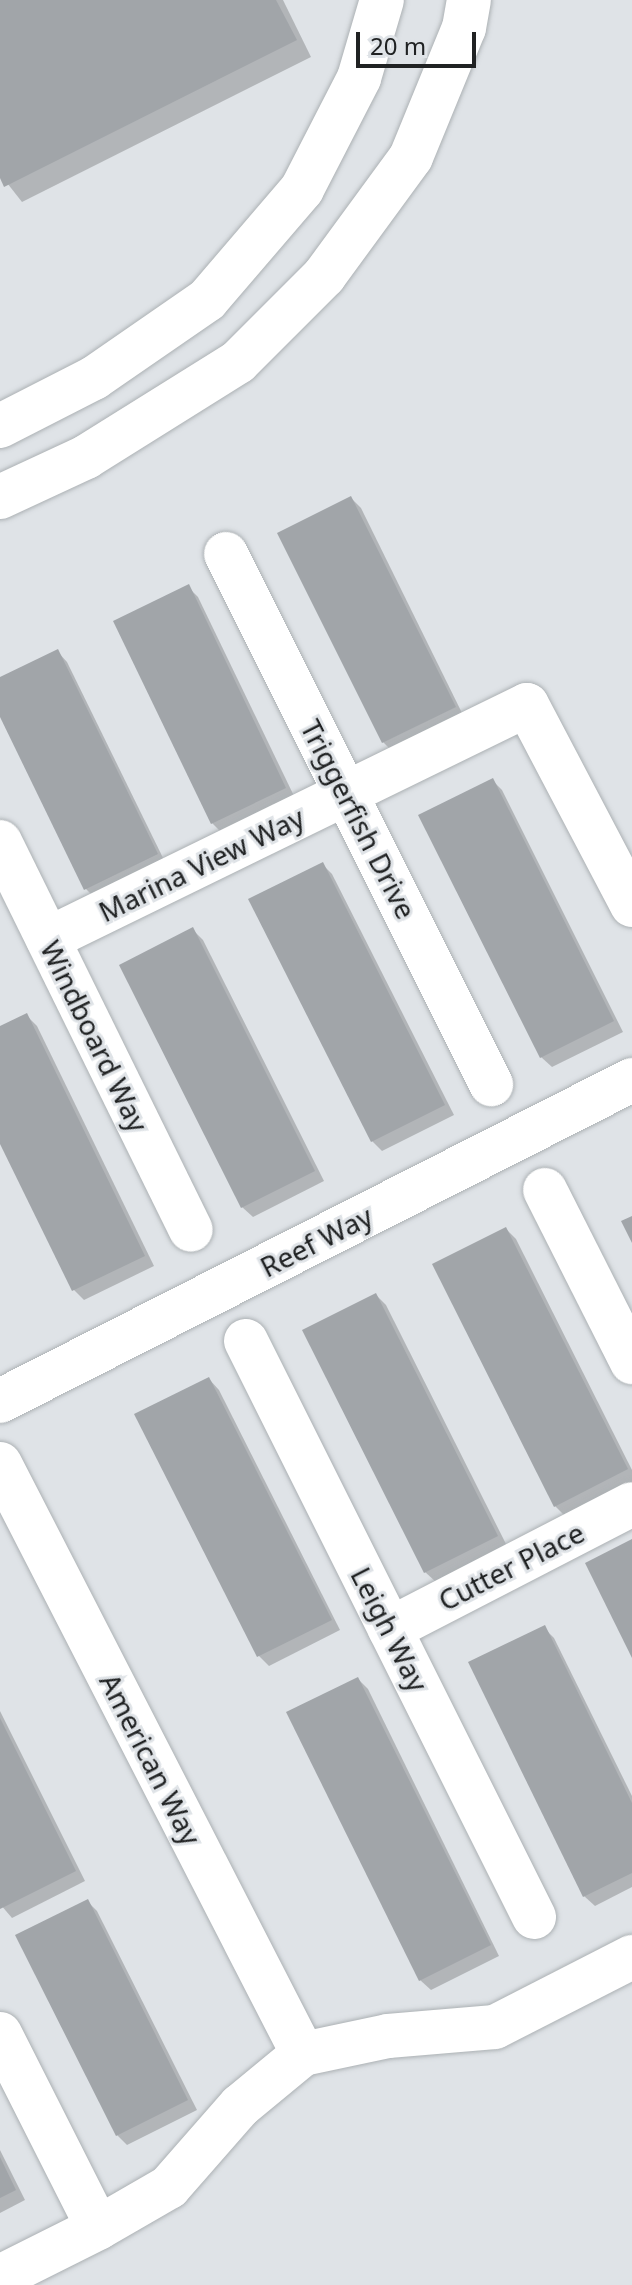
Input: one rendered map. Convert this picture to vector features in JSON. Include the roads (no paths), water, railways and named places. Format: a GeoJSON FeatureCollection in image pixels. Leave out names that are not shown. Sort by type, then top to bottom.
{"type":"FeatureCollection","features":[{"type":"Feature","properties":{"kind":"street"},"geometry":{"type":"LineString","coordinates":[[0,426],[94,378],[207,300],[302,189],[359,78],[382,0]]}},
{"type":"Feature","properties":{"kind":"street"},"geometry":{"type":"LineString","coordinates":[[0,497],[86,457],[238,362],[324,276],[411,157],[464,28],[469,0]]}},
{"type":"Feature","properties":{"kind":"street","name":"Triggerfish Drive"},"geometry":{"type":"LineString","coordinates":[[226,554],[491,1084]]}},
{"type":"Feature","properties":{"kind":"street","name":"Marina View Way"},"geometry":{"type":"LineString","coordinates":[[48,939],[527,705],[632,905]]}},
{"type":"Feature","properties":{"kind":"street","name":"Windboard Way"},"geometry":{"type":"LineString","coordinates":[[0,842],[191,1230]]}},
{"type":"Feature","properties":{"kind":"street","name":"Reef Way"},"geometry":{"type":"LineString","coordinates":[[0,1401],[632,1080]]}},
{"type":"Feature","properties":{"kind":"street"},"geometry":{"type":"LineString","coordinates":[[545,1190],[632,1362]]}},
{"type":"Feature","properties":{"kind":"street","name":"Leigh Way"},"geometry":{"type":"LineString","coordinates":[[246,1341],[534,1917]]}},
{"type":"Feature","properties":{"kind":"street","name":"American Way"},"geometry":{"type":"LineString","coordinates":[[0,1464],[303,2054]]}},
{"type":"Feature","properties":{"kind":"street","name":"Cutter Place"},"geometry":{"type":"LineString","coordinates":[[390,1629],[632,1504]]}},
{"type":"Feature","properties":{"kind":"street"},"geometry":{"type":"LineString","coordinates":[[0,2277],[98,2228],[169,2187],[240,2106],[303,2054],[388,2036],[495,2027],[632,1957]]}},
{"type":"Feature","properties":{"kind":"street"},"geometry":{"type":"LineString","coordinates":[[0,2034],[98,2228]]}}]}
